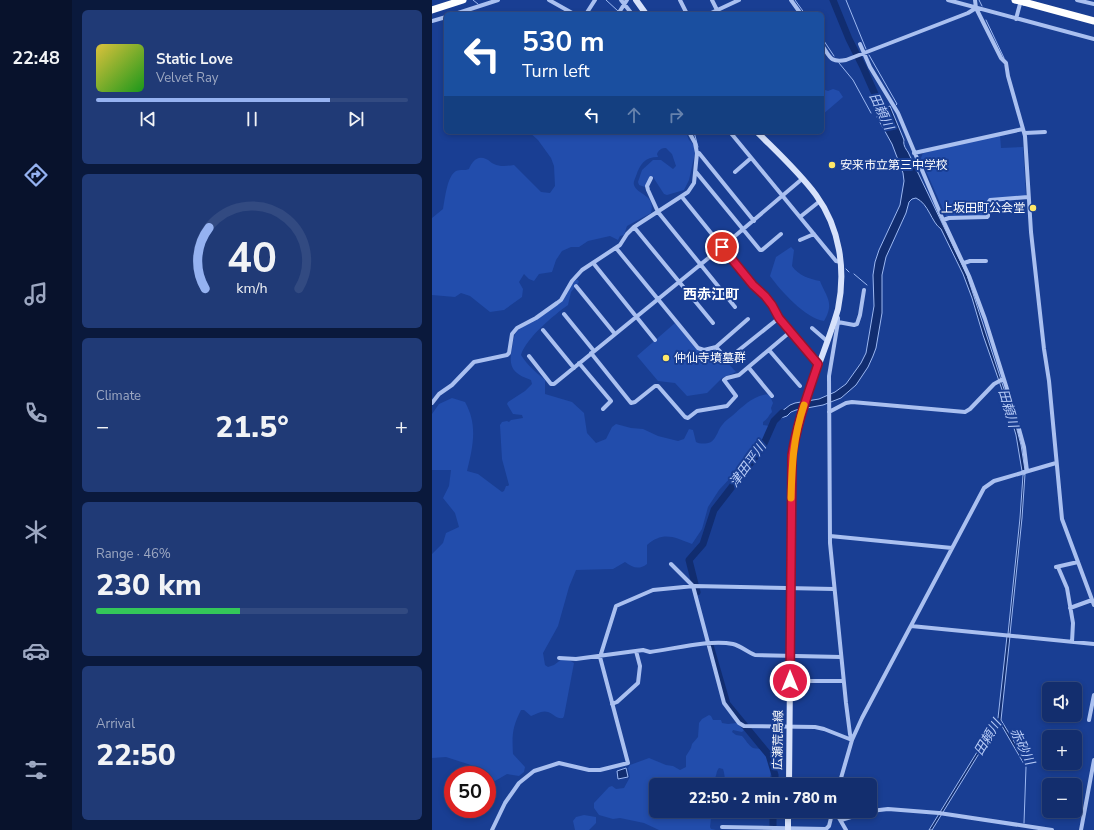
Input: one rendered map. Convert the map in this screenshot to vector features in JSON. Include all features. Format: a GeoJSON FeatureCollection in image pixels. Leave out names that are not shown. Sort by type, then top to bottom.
{"type":"FeatureCollection","features":[{"type":"Feature","properties":{"kind":"highway"},"geometry":{"type":"LineString","coordinates":[[432,9],[456,0]]}},
{"type":"Feature","properties":{"kind":"highway"},"geometry":{"type":"LineString","coordinates":[[432,9],[463,0]]}},
{"type":"Feature","properties":{"kind":"highway"},"geometry":{"type":"LineString","coordinates":[[1015,0],[1094,17]]}},
{"type":"Feature","properties":{"kind":"highway"},"geometry":{"type":"LineString","coordinates":[[1023,1],[1094,21]]}},
{"type":"Feature","properties":{"kind":"main road"},"geometry":{"type":"LineString","coordinates":[[636,0],[645,12]]}},
{"type":"Feature","properties":{"kind":"main road","name":"広瀬荒島線"},"geometry":{"type":"LineString","coordinates":[[759,134],[802,179],[820,201],[833,227],[841,262],[841,292],[837,319],[818,364],[801,413],[792,455],[789,778]]}},
{"type":"Feature","properties":{"kind":"main road"},"geometry":{"type":"LineString","coordinates":[[788,818],[788,829]]}},
{"type":"Feature","properties":{"kind":"street"},"geometry":{"type":"LineString","coordinates":[[460,12],[498,0]]}},
{"type":"Feature","properties":{"kind":"street"},"geometry":{"type":"LineString","coordinates":[[549,0],[570,12]]}},
{"type":"Feature","properties":{"kind":"street"},"geometry":{"type":"LineString","coordinates":[[587,12],[595,0]]}},
{"type":"Feature","properties":{"kind":"street"},"geometry":{"type":"LineString","coordinates":[[621,0],[630,12]]}},
{"type":"Feature","properties":{"kind":"street"},"geometry":{"type":"LineString","coordinates":[[619,12],[627,0]]}},
{"type":"Feature","properties":{"kind":"street"},"geometry":{"type":"LineString","coordinates":[[680,0],[686,12]]}},
{"type":"Feature","properties":{"kind":"street"},"geometry":{"type":"LineString","coordinates":[[712,0],[717,10]]}},
{"type":"Feature","properties":{"kind":"street"},"geometry":{"type":"LineString","coordinates":[[713,12],[739,0]]}},
{"type":"Feature","properties":{"kind":"street"},"geometry":{"type":"LineString","coordinates":[[792,0],[800,12]]}},
{"type":"Feature","properties":{"kind":"street"},"geometry":{"type":"LineString","coordinates":[[948,0],[1094,39]]}},
{"type":"Feature","properties":{"kind":"street"},"geometry":{"type":"LineString","coordinates":[[975,0],[976,8],[1001,58],[1006,63],[1008,76],[1024,131],[1028,197],[1044,349],[1049,380],[1062,519],[1093,602],[1070,608]]}},
{"type":"Feature","properties":{"kind":"street"},"geometry":{"type":"LineString","coordinates":[[1077,0],[1094,4]]}},
{"type":"Feature","properties":{"kind":"street"},"geometry":{"type":"LineString","coordinates":[[1016,19],[1023,1]]}},
{"type":"Feature","properties":{"kind":"street"},"geometry":{"type":"LineString","coordinates":[[824,48],[833,60],[837,61],[848,59],[968,13],[976,8]]}},
{"type":"Feature","properties":{"kind":"street"},"geometry":{"type":"LineString","coordinates":[[432,22],[444,18]]}},
{"type":"Feature","properties":{"kind":"street"},"geometry":{"type":"LineString","coordinates":[[860,44],[870,67],[898,114],[943,220],[964,263],[985,319],[1001,380],[1020,431],[1026,472]]}},
{"type":"Feature","properties":{"kind":"street"},"geometry":{"type":"LineString","coordinates":[[914,153],[1024,131],[1045,132]]}},
{"type":"Feature","properties":{"kind":"street"},"geometry":{"type":"LineString","coordinates":[[432,403],[439,394],[452,385],[474,362],[507,356],[509,353],[512,334],[517,328],[536,318],[561,300],[572,281],[582,270],[616,248],[623,242],[627,234],[634,227],[682,197],[693,186],[696,172],[697,153],[695,143],[690,134]]}},
{"type":"Feature","properties":{"kind":"street"},"geometry":{"type":"LineString","coordinates":[[732,134],[836,261],[841,262]]}},
{"type":"Feature","properties":{"kind":"street"},"geometry":{"type":"LineString","coordinates":[[697,153],[699,153],[754,221]]}},
{"type":"Feature","properties":{"kind":"street"},"geometry":{"type":"LineString","coordinates":[[735,172],[751,158]]}},
{"type":"Feature","properties":{"kind":"street"},"geometry":{"type":"LineString","coordinates":[[696,172],[760,250],[762,250],[781,234]]}},
{"type":"Feature","properties":{"kind":"street"},"geometry":{"type":"LineString","coordinates":[[650,178],[647,186],[658,212],[735,307]]}},
{"type":"Feature","properties":{"kind":"street"},"geometry":{"type":"LineString","coordinates":[[529,356],[552,384],[658,300],[754,221],[802,179]]}},
{"type":"Feature","properties":{"kind":"street"},"geometry":{"type":"LineString","coordinates":[[682,197],[753,285],[765,296],[779,318],[818,364]]}},
{"type":"Feature","properties":{"kind":"street"},"geometry":{"type":"LineString","coordinates":[[943,220],[949,218],[987,217],[988,203],[990,200],[1028,197]]}},
{"type":"Feature","properties":{"kind":"street"},"geometry":{"type":"LineString","coordinates":[[800,217],[820,201]]}},
{"type":"Feature","properties":{"kind":"street"},"geometry":{"type":"LineString","coordinates":[[634,227],[713,323]]}},
{"type":"Feature","properties":{"kind":"street"},"geometry":{"type":"LineString","coordinates":[[800,240],[814,234]]}},
{"type":"Feature","properties":{"kind":"street"},"geometry":{"type":"LineString","coordinates":[[616,248],[698,348],[704,350],[716,347],[748,319]]}},
{"type":"Feature","properties":{"kind":"street"},"geometry":{"type":"LineString","coordinates":[[964,263],[970,261],[986,261]]}},
{"type":"Feature","properties":{"kind":"street"},"geometry":{"type":"LineString","coordinates":[[594,264],[655,340]]}},
{"type":"Feature","properties":{"kind":"street"},"geometry":{"type":"LineString","coordinates":[[576,286],[615,334]]}},
{"type":"Feature","properties":{"kind":"street"},"geometry":{"type":"LineString","coordinates":[[852,740],[850,734],[841,656],[830,536],[829,372],[837,319],[854,325],[857,324],[864,290]]}},
{"type":"Feature","properties":{"kind":"street"},"geometry":{"type":"LineString","coordinates":[[564,314],[631,402],[635,402],[655,386],[658,386],[687,418],[698,412],[728,405],[736,396],[724,380],[739,376],[790,332]]}},
{"type":"Feature","properties":{"kind":"street"},"geometry":{"type":"LineString","coordinates":[[716,347],[726,358],[729,358],[779,318]]}},
{"type":"Feature","properties":{"kind":"street"},"geometry":{"type":"LineString","coordinates":[[812,328],[827,341]]}},
{"type":"Feature","properties":{"kind":"street"},"geometry":{"type":"LineString","coordinates":[[543,330],[574,368]]}},
{"type":"Feature","properties":{"kind":"street"},"geometry":{"type":"LineString","coordinates":[[769,350],[800,386]]}},
{"type":"Feature","properties":{"kind":"street"},"geometry":{"type":"LineString","coordinates":[[579,363],[611,401],[603,409]]}},
{"type":"Feature","properties":{"kind":"street"},"geometry":{"type":"LineString","coordinates":[[749,368],[772,396]]}},
{"type":"Feature","properties":{"kind":"street"},"geometry":{"type":"LineString","coordinates":[[829,412],[849,402],[965,412],[970,410],[994,384],[1001,380]]}},
{"type":"Feature","properties":{"kind":"street"},"geometry":{"type":"LineString","coordinates":[[841,778],[852,740],[862,718],[984,488],[994,481],[1056,463]]}},
{"type":"Feature","properties":{"kind":"street"},"geometry":{"type":"LineString","coordinates":[[830,536],[952,548]]}},
{"type":"Feature","properties":{"kind":"street"},"geometry":{"type":"LineString","coordinates":[[1072,642],[1073,623],[1066,586],[1056,567],[1078,562]]}},
{"type":"Feature","properties":{"kind":"street"},"geometry":{"type":"LineString","coordinates":[[671,564],[695,586],[725,705],[739,723],[746,726],[815,727],[852,740]]}},
{"type":"Feature","properties":{"kind":"street"},"geometry":{"type":"LineString","coordinates":[[492,830],[505,803],[519,783],[534,771],[559,763],[589,770],[605,769],[628,763],[600,657],[616,606],[653,590],[695,586],[834,589]]}},
{"type":"Feature","properties":{"kind":"street"},"geometry":{"type":"LineString","coordinates":[[911,626],[1094,644]]}},
{"type":"Feature","properties":{"kind":"street"},"geometry":{"type":"LineString","coordinates":[[560,658],[576,659],[600,657],[643,650],[650,652],[710,643],[733,644],[748,653],[755,655],[841,656]]}},
{"type":"Feature","properties":{"kind":"street"},"geometry":{"type":"LineString","coordinates":[[612,704],[617,702],[638,683],[640,666],[636,651]]}},
{"type":"Feature","properties":{"kind":"street"},"geometry":{"type":"LineString","coordinates":[[790,681],[844,681]]}},
{"type":"Feature","properties":{"kind":"street"},"geometry":{"type":"LineString","coordinates":[[1089,720],[1094,695]]}},
{"type":"Feature","properties":{"kind":"street"},"geometry":{"type":"LineString","coordinates":[[1081,830],[1094,760]]}},
{"type":"Feature","properties":{"kind":"street"},"geometry":{"type":"LineString","coordinates":[[846,830],[841,820],[882,809],[941,813],[1052,830]]}},
{"type":"Feature","properties":{"kind":"street"},"geometry":{"type":"LineString","coordinates":[[722,827],[826,829],[829,826],[831,818]]}},
{"type":"Feature","properties":{"kind":"shaded area"},"geometry":{"type":"Polygon","coordinates":[[[833,89],[839,91],[843,97],[824,113],[824,90],[828,91],[833,89]]]}},
{"type":"Feature","properties":{"kind":"shaded area"},"geometry":{"type":"Polygon","coordinates":[[[531,134],[687,134],[689,140],[694,145],[695,153],[689,180],[684,190],[667,195],[664,194],[653,177],[650,176],[645,187],[639,185],[638,182],[642,170],[653,160],[661,160],[673,169],[676,166],[672,154],[666,148],[659,151],[657,154],[658,157],[653,157],[646,160],[641,165],[634,180],[634,184],[636,189],[646,196],[651,202],[651,213],[627,226],[624,235],[620,236],[618,240],[610,236],[588,241],[579,247],[571,247],[562,251],[556,260],[552,272],[539,274],[534,281],[529,279],[524,274],[519,282],[523,289],[522,297],[504,310],[490,312],[470,296],[461,293],[455,297],[432,295],[432,218],[443,209],[450,178],[456,171],[469,169],[475,160],[483,158],[499,166],[514,165],[541,192],[550,193],[555,186],[554,166],[551,158],[538,140],[531,134]]]}},
{"type":"Feature","properties":{"kind":"shaded area"},"geometry":{"type":"Polygon","coordinates":[[[1000,135],[1001,148],[1023,147],[1026,197],[989,199],[987,202],[988,214],[986,216],[946,216],[922,162],[921,158],[923,153],[1000,135]]]}},
{"type":"Feature","properties":{"kind":"shaded area"},"geometry":{"type":"Polygon","coordinates":[[[791,247],[794,250],[792,266],[797,272],[804,276],[820,281],[827,296],[829,309],[824,321],[809,315],[802,310],[780,289],[770,276],[776,257],[791,247]]]}},
{"type":"Feature","properties":{"kind":"shaded area"},"geometry":{"type":"Polygon","coordinates":[[[578,280],[579,282],[571,292],[568,305],[534,334],[528,341],[521,355],[523,359],[545,380],[545,394],[572,402],[584,413],[587,433],[596,443],[606,439],[612,427],[616,424],[631,428],[643,429],[658,436],[678,441],[684,439],[689,429],[693,430],[696,442],[709,443],[715,438],[725,422],[745,405],[758,396],[769,394],[773,403],[771,408],[772,412],[763,422],[763,425],[770,426],[758,448],[719,490],[708,507],[702,529],[692,544],[669,537],[658,538],[647,545],[647,564],[639,568],[633,567],[625,562],[613,569],[576,570],[569,587],[558,626],[543,653],[545,665],[548,667],[554,665],[562,659],[569,660],[574,663],[564,716],[563,718],[559,718],[548,712],[539,712],[531,716],[524,710],[521,710],[513,732],[513,754],[525,767],[524,772],[519,776],[507,774],[496,780],[496,766],[472,766],[446,757],[432,758],[432,554],[443,543],[446,533],[459,527],[455,513],[443,498],[449,486],[451,470],[432,470],[432,414],[439,404],[452,398],[465,402],[472,419],[473,427],[471,453],[467,471],[478,474],[502,492],[504,491],[506,486],[509,485],[502,459],[500,425],[502,422],[509,422],[511,420],[523,418],[522,415],[513,414],[507,404],[532,384],[531,380],[520,375],[513,369],[511,355],[514,337],[518,330],[557,305],[573,282],[578,280]]]}},
{"type":"Feature","properties":{"kind":"shaded area"},"geometry":{"type":"Polygon","coordinates":[[[675,323],[697,349],[715,349],[736,372],[722,378],[707,393],[687,396],[675,383],[658,381],[637,356],[675,323]]]}},
{"type":"Feature","properties":{"kind":"shaded area"},"geometry":{"type":"Polygon","coordinates":[[[709,715],[713,720],[721,720],[722,723],[737,723],[744,730],[742,732],[733,730],[732,732],[736,735],[742,736],[753,748],[761,749],[765,752],[771,769],[770,778],[725,778],[723,769],[719,768],[715,778],[649,778],[649,818],[711,818],[710,827],[711,829],[716,830],[659,830],[644,823],[620,818],[613,819],[599,815],[594,808],[594,803],[609,787],[612,786],[616,789],[624,788],[630,777],[628,768],[630,765],[649,758],[666,765],[673,766],[680,770],[686,767],[686,756],[692,744],[698,737],[699,723],[702,719],[709,715]]]}},
{"type":"Feature","properties":{"kind":"shaded area"},"geometry":{"type":"Polygon","coordinates":[[[584,815],[596,817],[596,823],[589,830],[575,830],[573,821],[576,817],[584,815]]]}},
{"type":"Feature","properties":{"kind":"water"},"geometry":{"type":"Polygon","coordinates":[[[890,106],[904,140],[905,148],[967,275],[1016,426],[1025,470],[1022,471],[1016,435],[1006,401],[963,274],[941,229],[924,204],[916,198],[909,202],[906,213],[886,257],[882,275],[882,313],[876,348],[868,367],[856,385],[841,398],[823,405],[796,410],[787,416],[775,420],[777,415],[790,405],[819,399],[835,392],[846,384],[861,363],[866,353],[874,306],[873,275],[875,262],[900,205],[904,181],[903,173],[892,144],[877,117],[879,113],[881,114],[880,111],[890,106]]]}},
{"type":"Feature","properties":{"kind":"water"},"geometry":{"type":"Polygon","coordinates":[[[1025,474],[1010,634],[1008,634],[1023,475],[1025,474]]]}},
{"type":"Feature","properties":{"kind":"water"},"geometry":{"type":"Polygon","coordinates":[[[1007,636],[1010,636],[1001,720],[1024,758],[1026,764],[1024,764],[999,721],[932,830],[929,830],[998,718],[1007,636]]]}},
{"type":"Feature","properties":{"kind":"water"},"geometry":{"type":"Polygon","coordinates":[[[626,768],[628,777],[618,779],[617,771],[626,768]]]}},
{"type":"Feature","properties":{"kind":"waterway"},"geometry":{"type":"LineString","coordinates":[[473,0],[478,4]]}},
{"type":"Feature","properties":{"kind":"waterway"},"geometry":{"type":"LineString","coordinates":[[606,0],[618,11]]}},
{"type":"Feature","properties":{"kind":"waterway"},"geometry":{"type":"LineString","coordinates":[[795,0],[804,12]]}},
{"type":"Feature","properties":{"kind":"waterway","name":"田頼川"},"geometry":{"type":"LineString","coordinates":[[833,0],[849,39],[886,119]]}},
{"type":"Feature","properties":{"kind":"waterway"},"geometry":{"type":"LineString","coordinates":[[846,0],[866,49]]}},
{"type":"Feature","properties":{"kind":"waterway"},"geometry":{"type":"LineString","coordinates":[[979,0],[982,6]]}},
{"type":"Feature","properties":{"kind":"waterway"},"geometry":{"type":"LineString","coordinates":[[986,20],[1004,58]]}},
{"type":"Feature","properties":{"kind":"waterway"},"geometry":{"type":"LineString","coordinates":[[824,41],[834,56]]}},
{"type":"Feature","properties":{"kind":"waterway"},"geometry":{"type":"LineString","coordinates":[[869,55],[897,104],[896,105]]}},
{"type":"Feature","properties":{"kind":"waterway"},"geometry":{"type":"LineString","coordinates":[[839,63],[853,80],[871,113]]}},
{"type":"Feature","properties":{"kind":"waterway"},"geometry":{"type":"LineString","coordinates":[[695,134],[698,147]]}},
{"type":"Feature","properties":{"kind":"waterway"},"geometry":{"type":"LineString","coordinates":[[846,269],[849,272]]}},
{"type":"Feature","properties":{"kind":"waterway"},"geometry":{"type":"LineString","coordinates":[[854,274],[867,285]]}},
{"type":"Feature","properties":{"kind":"waterway","name":"津田平川"},"geometry":{"type":"LineString","coordinates":[[697,592],[689,560],[703,544],[714,510],[762,448],[774,421],[782,413]]}},
{"type":"Feature","properties":{"kind":"waterway","name":"津田平川"},"geometry":{"type":"LineString","coordinates":[[710,645],[727,704],[769,755],[775,778]]}},
{"type":"Feature","properties":{"kind":"waterway","name":"赤砂川"},"geometry":{"type":"LineString","coordinates":[[1024,823],[1025,763]]}},
{"type":"Feature","properties":{"kind":"waterway","name":"津田平川"},"geometry":{"type":"LineString","coordinates":[[773,818],[773,830]]}},
{"type":"Feature","properties":{"kind":"slow traffic"},"geometry":{"type":"LineString","coordinates":[[791,498],[792,455],[796,433],[804,405]]}},
{"type":"Feature","properties":{"kind":"place","name":"安来市立第三中学校"},"geometry":{"type":"Point","coordinates":[832,165]}},
{"type":"Feature","properties":{"kind":"place","name":"上坂田町公会堂"},"geometry":{"type":"Point","coordinates":[1033,208]}},
{"type":"Feature","properties":{"kind":"place","name":"仲仙寺墳墓群"},"geometry":{"type":"Point","coordinates":[666,358]}},
{"type":"Feature","properties":{"kind":"district","name":"西赤江町"},"geometry":{"type":"Point","coordinates":[711,294]}},
{"type":"Feature","properties":{"kind":"route"},"geometry":{"type":"LineString","coordinates":[[722,247],[753,285],[765,296],[779,318],[818,364],[801,413],[792,455],[790,681]]}}]}
